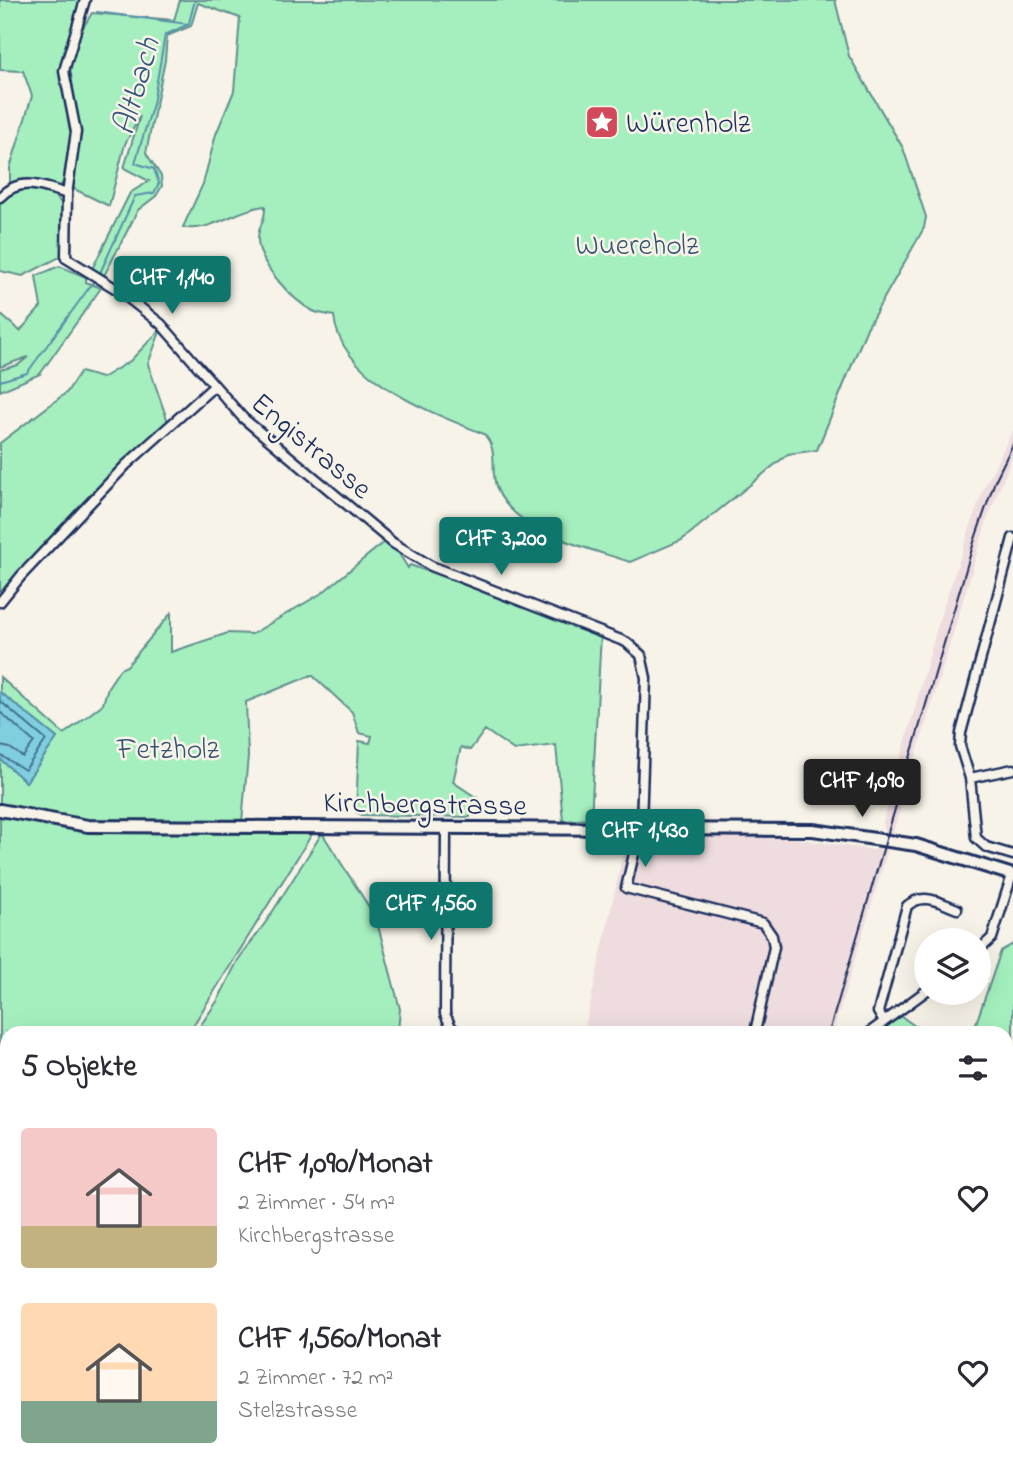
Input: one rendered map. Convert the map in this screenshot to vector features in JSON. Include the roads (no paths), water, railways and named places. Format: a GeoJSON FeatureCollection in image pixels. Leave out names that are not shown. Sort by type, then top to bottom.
{"type":"FeatureCollection","features":[{"type":"Feature","properties":{"kind":"main road","name":"Kirchbergstrasse"},"geometry":{"type":"LineString","coordinates":[[0,810],[88,826],[640,830],[787,828],[882,838],[962,858],[1013,875]]}},
{"type":"Feature","properties":{"kind":"street","name":"Engistrasse"},"geometry":{"type":"LineString","coordinates":[[85,0],[64,71],[76,132],[66,194],[66,258],[100,279],[161,324],[213,387],[243,418],[393,543],[431,566],[633,646],[645,664],[646,678],[640,830],[626,888],[763,923],[772,936],[774,947],[756,1026]]}},
{"type":"Feature","properties":{"kind":"street"},"geometry":{"type":"LineString","coordinates":[[0,197],[15,186],[25,183],[66,194]]}},
{"type":"Feature","properties":{"kind":"street"},"geometry":{"type":"LineString","coordinates":[[0,602],[21,576],[126,465],[213,387]]}},
{"type":"Feature","properties":{"kind":"street"},"geometry":{"type":"LineString","coordinates":[[1013,538],[961,733],[960,746],[970,778],[976,838],[986,847],[1013,855]]}},
{"type":"Feature","properties":{"kind":"street"},"geometry":{"type":"LineString","coordinates":[[970,778],[1013,769]]}},
{"type":"Feature","properties":{"kind":"street"},"geometry":{"type":"LineString","coordinates":[[446,829],[445,1014],[451,1026]]}},
{"type":"Feature","properties":{"kind":"street"},"geometry":{"type":"LineString","coordinates":[[991,939],[1013,875]]}},
{"type":"Feature","properties":{"kind":"street"},"geometry":{"type":"LineString","coordinates":[[884,1022],[878,1012],[907,906],[916,898],[926,898],[957,909]]}},
{"type":"Feature","properties":{"kind":"street"},"geometry":{"type":"LineString","coordinates":[[878,1026],[914,1000]]}},
{"type":"Feature","properties":{"kind":"water"},"geometry":{"type":"Polygon","coordinates":[[[0,692],[57,738],[26,782],[0,759],[0,692]]]}},
{"type":"Feature","properties":{"kind":"waterway"},"geometry":{"type":"LineString","coordinates":[[189,23],[195,0]]}},
{"type":"Feature","properties":{"kind":"waterway"},"geometry":{"type":"LineString","coordinates":[[97,12],[188,24]]}},
{"type":"Feature","properties":{"kind":"waterway","name":"Altbach"},"geometry":{"type":"LineString","coordinates":[[100,273],[135,196],[154,193],[159,183],[154,169],[135,163],[153,104],[165,35],[189,24]]}},
{"type":"Feature","properties":{"kind":"waterway","name":"Altbach"},"geometry":{"type":"LineString","coordinates":[[0,381],[27,373],[94,281]]}},
{"type":"Feature","properties":{"kind":"railway"},"geometry":{"type":"LineString","coordinates":[[831,1026],[974,542],[995,481],[1013,444]]}},
{"type":"Feature","properties":{"kind":"place","name":"Würenholz"},"geometry":{"type":"Point","coordinates":[602,122]}},
{"type":"Feature","properties":{"kind":"park label","name":"Wuereholz"},"geometry":{"type":"Point","coordinates":[637,244]}},
{"type":"Feature","properties":{"kind":"park label","name":"Fetzholz"},"geometry":{"type":"Point","coordinates":[168,748]}}]}
